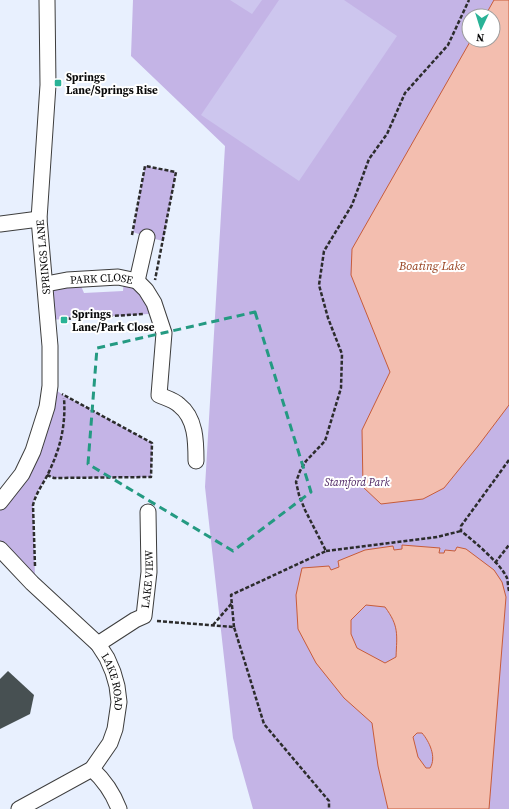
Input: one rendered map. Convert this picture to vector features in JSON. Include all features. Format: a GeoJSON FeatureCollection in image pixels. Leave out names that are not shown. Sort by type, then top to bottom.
{"type":"FeatureCollection","features":[{"type":"Feature","properties":{"kind":"street","name":"SPRINGS LANE"},"geometry":{"type":"LineString","coordinates":[[0,502],[22,474],[33,451],[47,407],[50,386],[50,346],[46,284],[39,219],[48,85],[46,0]]}},
{"type":"Feature","properties":{"kind":"street"},"geometry":{"type":"LineString","coordinates":[[0,224],[39,219]]}},
{"type":"Feature","properties":{"kind":"street","name":"PARK CLOSE"},"geometry":{"type":"LineString","coordinates":[[46,284],[67,280],[118,277],[137,281],[147,237]]}},
{"type":"Feature","properties":{"kind":"street"},"geometry":{"type":"LineString","coordinates":[[137,281],[152,299],[164,333],[159,395],[180,405],[188,416],[194,427],[196,461]]}},
{"type":"Feature","properties":{"kind":"street","name":"LAKE VIEW"},"geometry":{"type":"LineString","coordinates":[[98,644],[135,620],[144,616],[148,572],[148,512]]}},
{"type":"Feature","properties":{"kind":"street","name":"LAKE ROAD"},"geometry":{"type":"LineString","coordinates":[[0,549],[32,583],[98,644],[107,658],[113,672],[119,702],[115,729],[110,743],[92,769],[20,809]]}},
{"type":"Feature","properties":{"kind":"street"},"geometry":{"type":"LineString","coordinates":[[92,769],[109,789],[119,809]]}},
{"type":"Feature","properties":{"kind":"path"},"geometry":{"type":"LineString","coordinates":[[326,551],[305,510],[296,482],[306,461],[325,441],[341,388],[342,354],[328,318],[319,285],[324,251],[352,205],[369,159],[387,134],[405,93],[448,45],[469,0]]}},
{"type":"Feature","properties":{"kind":"path"},"geometry":{"type":"LineString","coordinates":[[131,240],[145,166],[176,172],[152,299]]}},
{"type":"Feature","properties":{"kind":"path"},"geometry":{"type":"LineString","coordinates":[[48,320],[148,314],[158,315]]}},
{"type":"Feature","properties":{"kind":"path"},"geometry":{"type":"LineString","coordinates":[[48,474],[54,478],[151,477],[152,443],[63,396],[50,386]]}},
{"type":"Feature","properties":{"kind":"path"},"geometry":{"type":"LineString","coordinates":[[32,583],[35,577],[35,496],[48,474],[58,452],[65,414],[63,396]]}},
{"type":"Feature","properties":{"kind":"path"},"geometry":{"type":"LineString","coordinates":[[461,531],[461,526],[509,460]]}},
{"type":"Feature","properties":{"kind":"path"},"geometry":{"type":"LineString","coordinates":[[329,809],[329,801],[264,724],[234,627],[231,595],[326,551],[437,537],[461,531]]}},
{"type":"Feature","properties":{"kind":"path"},"geometry":{"type":"LineString","coordinates":[[461,531],[496,563],[507,578],[509,591]]}},
{"type":"Feature","properties":{"kind":"path"},"geometry":{"type":"LineString","coordinates":[[496,563],[509,545]]}},
{"type":"Feature","properties":{"kind":"path"},"geometry":{"type":"LineString","coordinates":[[213,626],[232,602]]}},
{"type":"Feature","properties":{"kind":"path"},"geometry":{"type":"LineString","coordinates":[[144,616],[149,621],[234,627]]}},
{"type":"Feature","properties":{"kind":"highlighted area"},"geometry":{"type":"Polygon","coordinates":[[[255,312],[311,492],[233,551],[88,464],[97,348],[255,312]]]}},
{"type":"Feature","properties":{"kind":"green space","name":"Stamford Park"},"geometry":{"type":"Polygon","coordinates":[[[133,0],[509,0],[509,809],[253,809],[233,738],[205,487],[225,146],[131,56],[133,0]]]}},
{"type":"Feature","properties":{"kind":"green space"},"geometry":{"type":"Polygon","coordinates":[[[145,166],[176,172],[163,241],[133,232],[145,166]]]}},
{"type":"Feature","properties":{"kind":"green space"},"geometry":{"type":"Polygon","coordinates":[[[124,278],[137,281],[158,315],[148,314],[48,320],[46,284],[78,279],[84,293],[123,291],[124,278]]]}},
{"type":"Feature","properties":{"kind":"green space"},"geometry":{"type":"Polygon","coordinates":[[[50,386],[63,395],[152,443],[151,477],[54,478],[47,475],[35,496],[33,505],[35,577],[0,549],[0,502],[22,474],[50,386]]]}},
{"type":"Feature","properties":{"kind":"shaded area"},"geometry":{"type":"Polygon","coordinates":[[[230,0],[262,0],[252,14],[230,0]]]}},
{"type":"Feature","properties":{"kind":"shaded area"},"geometry":{"type":"Polygon","coordinates":[[[279,0],[344,0],[397,36],[299,181],[201,115],[279,0]]]}},
{"type":"Feature","properties":{"kind":"water","name":"Boating Lake"},"geometry":{"type":"Polygon","coordinates":[[[494,0],[509,0],[509,405],[444,488],[423,499],[381,504],[363,487],[362,430],[390,372],[351,275],[352,249],[466,48],[501,48],[501,8],[490,8],[494,0]]]}},
{"type":"Feature","properties":{"kind":"water"},"geometry":{"type":"Polygon","coordinates":[[[402,545],[440,548],[439,553],[444,553],[445,550],[455,551],[457,547],[466,549],[494,570],[502,582],[506,597],[489,809],[388,809],[378,766],[372,723],[344,698],[316,663],[298,629],[296,595],[302,568],[329,566],[331,570],[339,567],[338,561],[365,550],[393,546],[394,550],[402,549],[402,545]],[[366,605],[351,620],[351,634],[357,648],[385,663],[396,657],[397,636],[395,625],[385,607],[366,605]],[[417,733],[413,737],[418,757],[426,768],[430,768],[433,759],[431,749],[422,733],[417,733]]]}},
{"type":"Feature","properties":{"kind":"building"},"geometry":{"type":"Polygon","coordinates":[[[8,671],[34,695],[30,714],[0,729],[0,679],[8,671]]]}},
{"type":"Feature","properties":{"kind":"place","name":"Springs Lane/Springs Rise"},"geometry":{"type":"Point","coordinates":[58,83]}},
{"type":"Feature","properties":{"kind":"place","name":"Springs Lane/Park Close"},"geometry":{"type":"Point","coordinates":[64,320]}}]}
